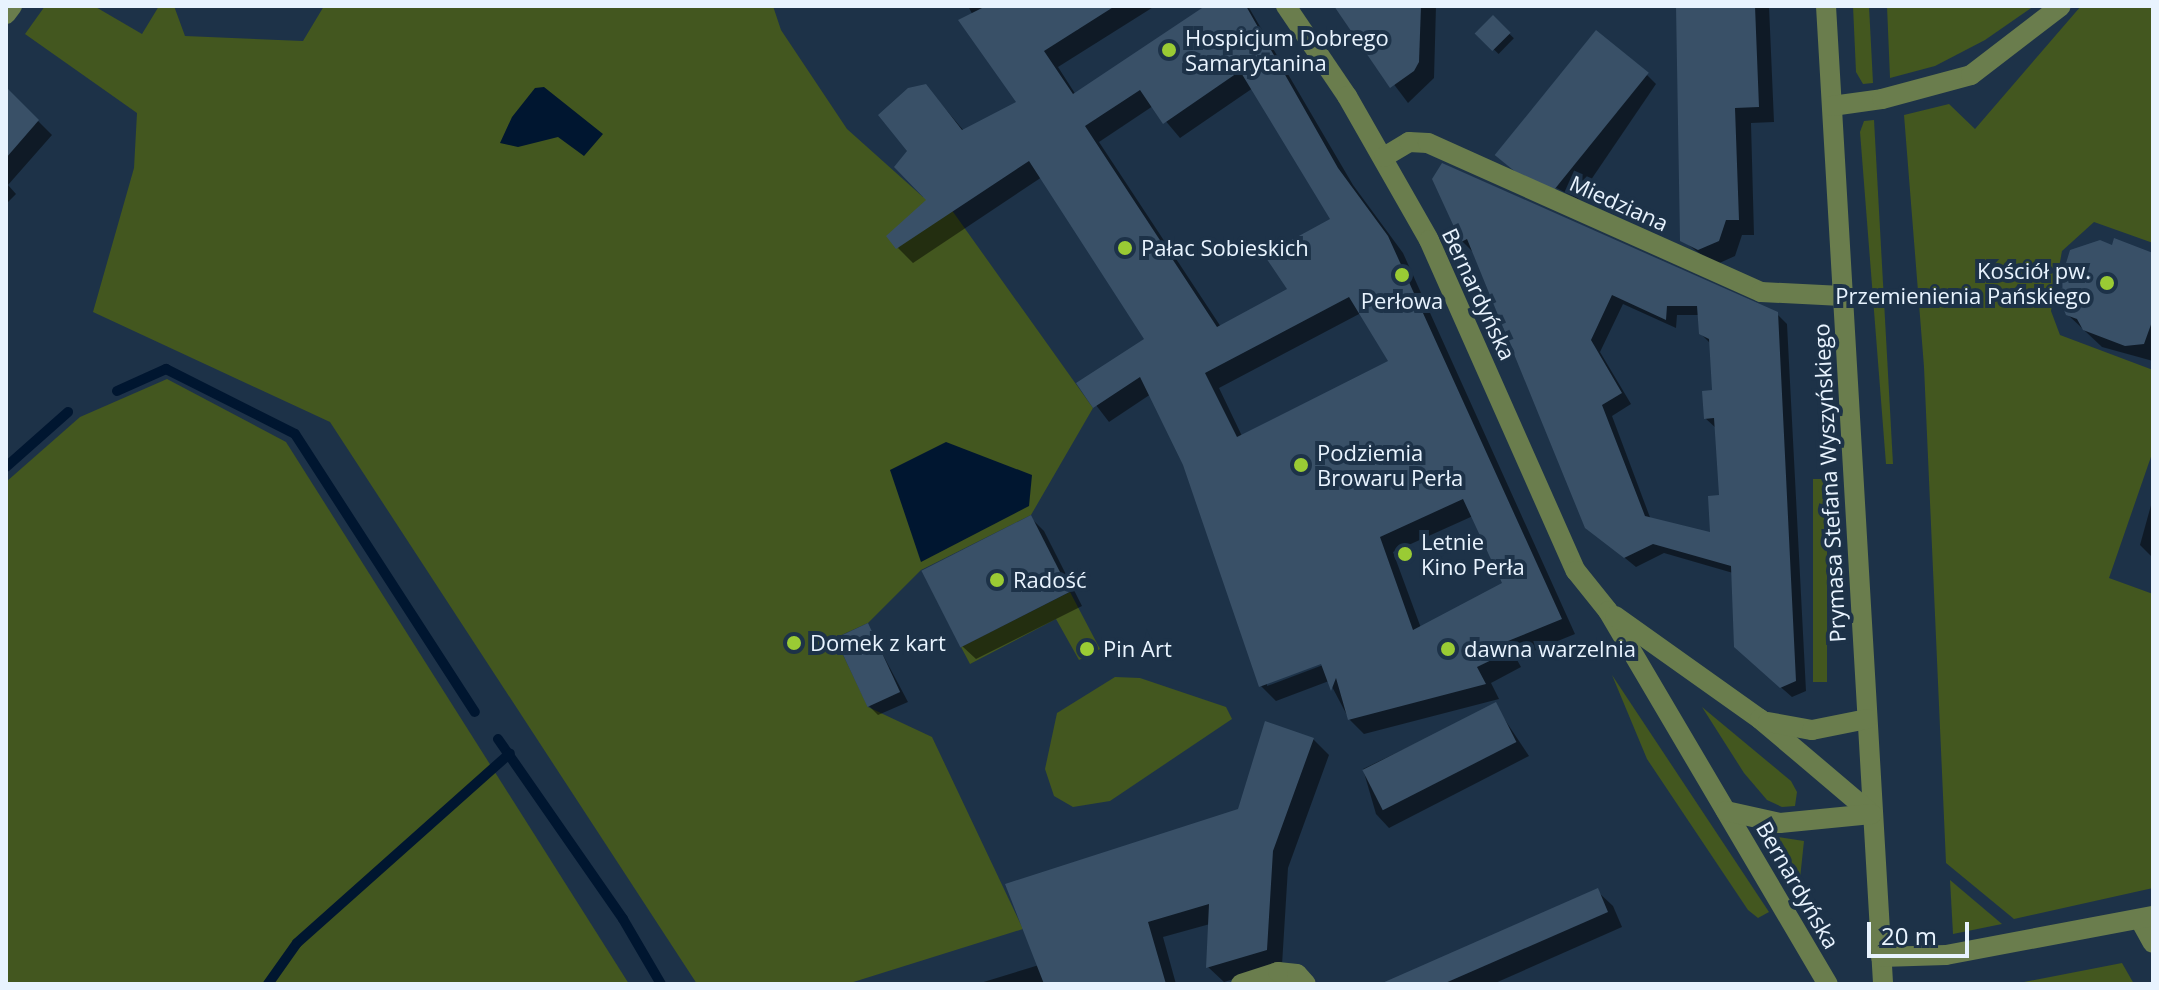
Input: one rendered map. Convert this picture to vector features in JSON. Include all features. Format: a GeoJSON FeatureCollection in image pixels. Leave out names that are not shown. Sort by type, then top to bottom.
{"type":"FeatureCollection","features":[{"type":"Feature","properties":{"kind":"street"},"geometry":{"type":"LineString","coordinates":[[6,14],[12,6]]}},
{"type":"Feature","properties":{"kind":"street","name":"Bernardyńska"},"geometry":{"type":"LineString","coordinates":[[1286,6],[1384,157],[1453,288],[1557,536],[1608,611],[1828,984]]}},
{"type":"Feature","properties":{"kind":"street","name":"Prymasa Stefana Wyszyńskiego"},"geometry":{"type":"LineString","coordinates":[[1826,6],[1883,984]]}},
{"type":"Feature","properties":{"kind":"street"},"geometry":{"type":"LineString","coordinates":[[1832,106],[1882,99],[1971,75],[2061,6]]}},
{"type":"Feature","properties":{"kind":"street","name":"Miedziana"},"geometry":{"type":"LineString","coordinates":[[1384,157],[1409,142],[1428,143],[1761,292],[1842,296]]}},
{"type":"Feature","properties":{"kind":"street","name":"Bernardyńska"},"geometry":{"type":"LineString","coordinates":[[1608,611],[1760,719],[1872,814]]}},
{"type":"Feature","properties":{"kind":"street","name":"Bernardyńska"},"geometry":{"type":"LineString","coordinates":[[1760,719],[1812,730],[1867,719]]}},
{"type":"Feature","properties":{"kind":"street","name":"Bernardyńska"},"geometry":{"type":"LineString","coordinates":[[1726,811],[1780,823],[1872,814]]}},
{"type":"Feature","properties":{"kind":"street"},"geometry":{"type":"LineString","coordinates":[[1881,957],[1946,955],[2146,918],[2153,943]]}},
{"type":"Feature","properties":{"kind":"street"},"geometry":{"type":"LineString","coordinates":[[1241,984],[1278,972],[1297,974],[1306,984]]}},
{"type":"Feature","properties":{"kind":"green space"},"geometry":{"type":"Polygon","coordinates":[[[45,6],[94,6],[142,34],[159,6],[174,6],[185,36],[303,41],[324,6],[773,6],[781,30],[847,129],[923,197],[936,188],[1093,408],[1031,515],[921,570],[868,623],[835,638],[868,707],[932,737],[1023,929],[847,984],[697,984],[330,422],[93,312],[134,168],[137,113],[25,34],[45,6]]]}},
{"type":"Feature","properties":{"kind":"green space"},"geometry":{"type":"Polygon","coordinates":[[[1853,6],[1869,6],[1873,83],[1863,84],[1856,72],[1853,6]]]}},
{"type":"Feature","properties":{"kind":"green space"},"geometry":{"type":"Polygon","coordinates":[[[1887,6],[2034,6],[1985,40],[1935,66],[1890,78],[1887,6]]]}},
{"type":"Feature","properties":{"kind":"green space"},"geometry":{"type":"Polygon","coordinates":[[[2081,6],[2153,6],[2153,243],[2094,222],[2062,251],[2051,311],[2060,335],[2153,370],[2153,451],[2109,578],[2153,594],[2153,888],[2014,919],[1946,863],[1924,367],[1904,115],[1949,104],[1975,129],[2081,6]]]}},
{"type":"Feature","properties":{"kind":"green space"},"geometry":{"type":"Polygon","coordinates":[[[1874,120],[1893,464],[1886,464],[1860,132],[1864,121],[1874,120]]]}},
{"type":"Feature","properties":{"kind":"green space"},"geometry":{"type":"Polygon","coordinates":[[[167,379],[286,442],[629,984],[6,984],[6,482],[80,417],[167,379]]]}},
{"type":"Feature","properties":{"kind":"green space"},"geometry":{"type":"Polygon","coordinates":[[[1813,479],[1827,479],[1827,682],[1813,682],[1813,479]]]}},
{"type":"Feature","properties":{"kind":"green space"},"geometry":{"type":"Polygon","coordinates":[[[1070,592],[1100,649],[1079,660],[1056,619],[970,664],[961,647],[1070,592]]]}},
{"type":"Feature","properties":{"kind":"green space"},"geometry":{"type":"Polygon","coordinates":[[[1612,675],[1769,912],[1758,918],[1748,910],[1647,759],[1612,675]]]}},
{"type":"Feature","properties":{"kind":"green space"},"geometry":{"type":"Polygon","coordinates":[[[1115,677],[1140,678],[1226,707],[1232,719],[1110,801],[1073,807],[1054,796],[1045,769],[1057,713],[1115,677]]]}},
{"type":"Feature","properties":{"kind":"green space"},"geometry":{"type":"Polygon","coordinates":[[[1702,707],[1791,781],[1797,792],[1795,806],[1782,807],[1767,800],[1744,773],[1702,707]]]}},
{"type":"Feature","properties":{"kind":"green space"},"geometry":{"type":"Polygon","coordinates":[[[1765,835],[1804,841],[1799,888],[1765,835]]]}},
{"type":"Feature","properties":{"kind":"green space"},"geometry":{"type":"Polygon","coordinates":[[[1950,880],[2002,924],[1953,934],[1950,880]]]}},
{"type":"Feature","properties":{"kind":"green space"},"geometry":{"type":"Polygon","coordinates":[[[2122,963],[2134,984],[2014,984],[2122,963]]]}},
{"type":"Feature","properties":{"kind":"water"},"geometry":{"type":"Polygon","coordinates":[[[544,87],[603,134],[584,156],[558,137],[518,147],[500,143],[512,117],[535,88],[544,87]]]}},
{"type":"Feature","properties":{"kind":"water"},"geometry":{"type":"Polygon","coordinates":[[[946,442],[1032,475],[1029,506],[921,562],[890,470],[946,442]]]}},
{"type":"Feature","properties":{"kind":"building"},"geometry":{"type":"Polygon","coordinates":[[[986,6],[1115,6],[1044,51],[1073,94],[1205,6],[1246,6],[1338,168],[1388,236],[1562,619],[1503,643],[1508,652],[1477,667],[1486,684],[1348,720],[1336,678],[1331,691],[1321,664],[1259,687],[1183,465],[1140,377],[1093,408],[1076,383],[1144,339],[1029,161],[896,249],[886,236],[926,200],[894,167],[907,151],[878,115],[908,88],[926,84],[962,130],[1016,102],[958,20],[986,6]],[[1240,71],[1163,124],[1140,90],[1085,126],[1217,327],[1287,289],[1264,255],[1330,219],[1240,71]],[[1349,297],[1205,373],[1237,437],[1388,361],[1349,297]],[[1463,499],[1380,537],[1413,630],[1502,583],[1463,499]]]}},
{"type":"Feature","properties":{"kind":"building"},"geometry":{"type":"Polygon","coordinates":[[[1334,6],[1421,6],[1419,62],[1414,71],[1390,88],[1334,6]]]}},
{"type":"Feature","properties":{"kind":"building"},"geometry":{"type":"Polygon","coordinates":[[[1676,6],[1755,6],[1759,107],[1735,108],[1739,220],[1726,220],[1719,241],[1698,250],[1680,241],[1676,6]]]}},
{"type":"Feature","properties":{"kind":"building"},"geometry":{"type":"Polygon","coordinates":[[[1493,15],[1511,33],[1492,51],[1475,33],[1493,15]]]}},
{"type":"Feature","properties":{"kind":"building"},"geometry":{"type":"Polygon","coordinates":[[[1596,30],[1649,73],[1548,198],[1495,155],[1596,30]]]}},
{"type":"Feature","properties":{"kind":"building"},"geometry":{"type":"Polygon","coordinates":[[[6,87],[39,120],[6,158],[6,87]]]}},
{"type":"Feature","properties":{"kind":"building"},"geometry":{"type":"Polygon","coordinates":[[[1442,163],[1778,312],[1796,681],[1780,688],[1734,647],[1731,566],[1653,544],[1624,558],[1585,528],[1467,239],[1461,242],[1432,179],[1442,163]],[[1612,295],[1591,340],[1622,393],[1602,405],[1645,516],[1710,532],[1708,496],[1719,495],[1714,418],[1704,419],[1702,391],[1712,390],[1709,339],[1699,334],[1697,306],[1667,306],[1666,320],[1612,295]]]}},
{"type":"Feature","properties":{"kind":"building","name":"Kościół pw. Przemienienia Pańskiego"},"geometry":{"type":"Polygon","coordinates":[[[2114,238],[2153,253],[2153,319],[2144,344],[2125,346],[2083,330],[2077,319],[2066,315],[2057,293],[2070,250],[2100,240],[2112,245],[2114,238]]]}},
{"type":"Feature","properties":{"kind":"building"},"geometry":{"type":"Polygon","coordinates":[[[1031,515],[1070,592],[960,647],[921,571],[1031,515]]]}},
{"type":"Feature","properties":{"kind":"building"},"geometry":{"type":"Polygon","coordinates":[[[868,623],[900,692],[867,707],[835,638],[868,623]]]}},
{"type":"Feature","properties":{"kind":"building"},"geometry":{"type":"Polygon","coordinates":[[[1496,702],[1516,742],[1383,810],[1362,770],[1496,702]]]}},
{"type":"Feature","properties":{"kind":"building"},"geometry":{"type":"Polygon","coordinates":[[[1265,721],[1314,738],[1273,851],[1267,950],[1206,968],[1209,904],[1148,922],[1166,984],[1044,984],[1005,884],[1238,809],[1265,721]]]}},
{"type":"Feature","properties":{"kind":"building"},"geometry":{"type":"Polygon","coordinates":[[[1598,888],[1608,912],[1443,984],[1380,984],[1598,888]]]}},
{"type":"Feature","properties":{"kind":"waterway"},"geometry":{"type":"LineString","coordinates":[[117,391],[166,369],[295,434],[475,712]]}},
{"type":"Feature","properties":{"kind":"waterway"},"geometry":{"type":"LineString","coordinates":[[6,467],[68,412]]}},
{"type":"Feature","properties":{"kind":"waterway"},"geometry":{"type":"LineString","coordinates":[[498,739],[623,919],[661,984]]}},
{"type":"Feature","properties":{"kind":"waterway"},"geometry":{"type":"LineString","coordinates":[[268,984],[297,943],[510,753]]}},
{"type":"Feature","properties":{"kind":"place","name":"Hospicjum Dobrego Samarytanina"},"geometry":{"type":"Point","coordinates":[1169,50]}},
{"type":"Feature","properties":{"kind":"place","name":"Pałac Sobieskich"},"geometry":{"type":"Point","coordinates":[1125,248]}},
{"type":"Feature","properties":{"kind":"place","name":"Perłowa"},"geometry":{"type":"Point","coordinates":[1402,275]}},
{"type":"Feature","properties":{"kind":"place","name":"Kościół pw. Przemienienia Pańskiego"},"geometry":{"type":"Point","coordinates":[2107,283]}},
{"type":"Feature","properties":{"kind":"place","name":"Podziemia Browaru Perła"},"geometry":{"type":"Point","coordinates":[1301,465]}},
{"type":"Feature","properties":{"kind":"place","name":"Letnie Kino Perła"},"geometry":{"type":"Point","coordinates":[1405,554]}},
{"type":"Feature","properties":{"kind":"place","name":"Radość"},"geometry":{"type":"Point","coordinates":[997,580]}},
{"type":"Feature","properties":{"kind":"place","name":"Domek z kart"},"geometry":{"type":"Point","coordinates":[794,643]}},
{"type":"Feature","properties":{"kind":"place","name":"Pin Art"},"geometry":{"type":"Point","coordinates":[1087,649]}},
{"type":"Feature","properties":{"kind":"place","name":"dawna warzelnia"},"geometry":{"type":"Point","coordinates":[1448,649]}}]}
